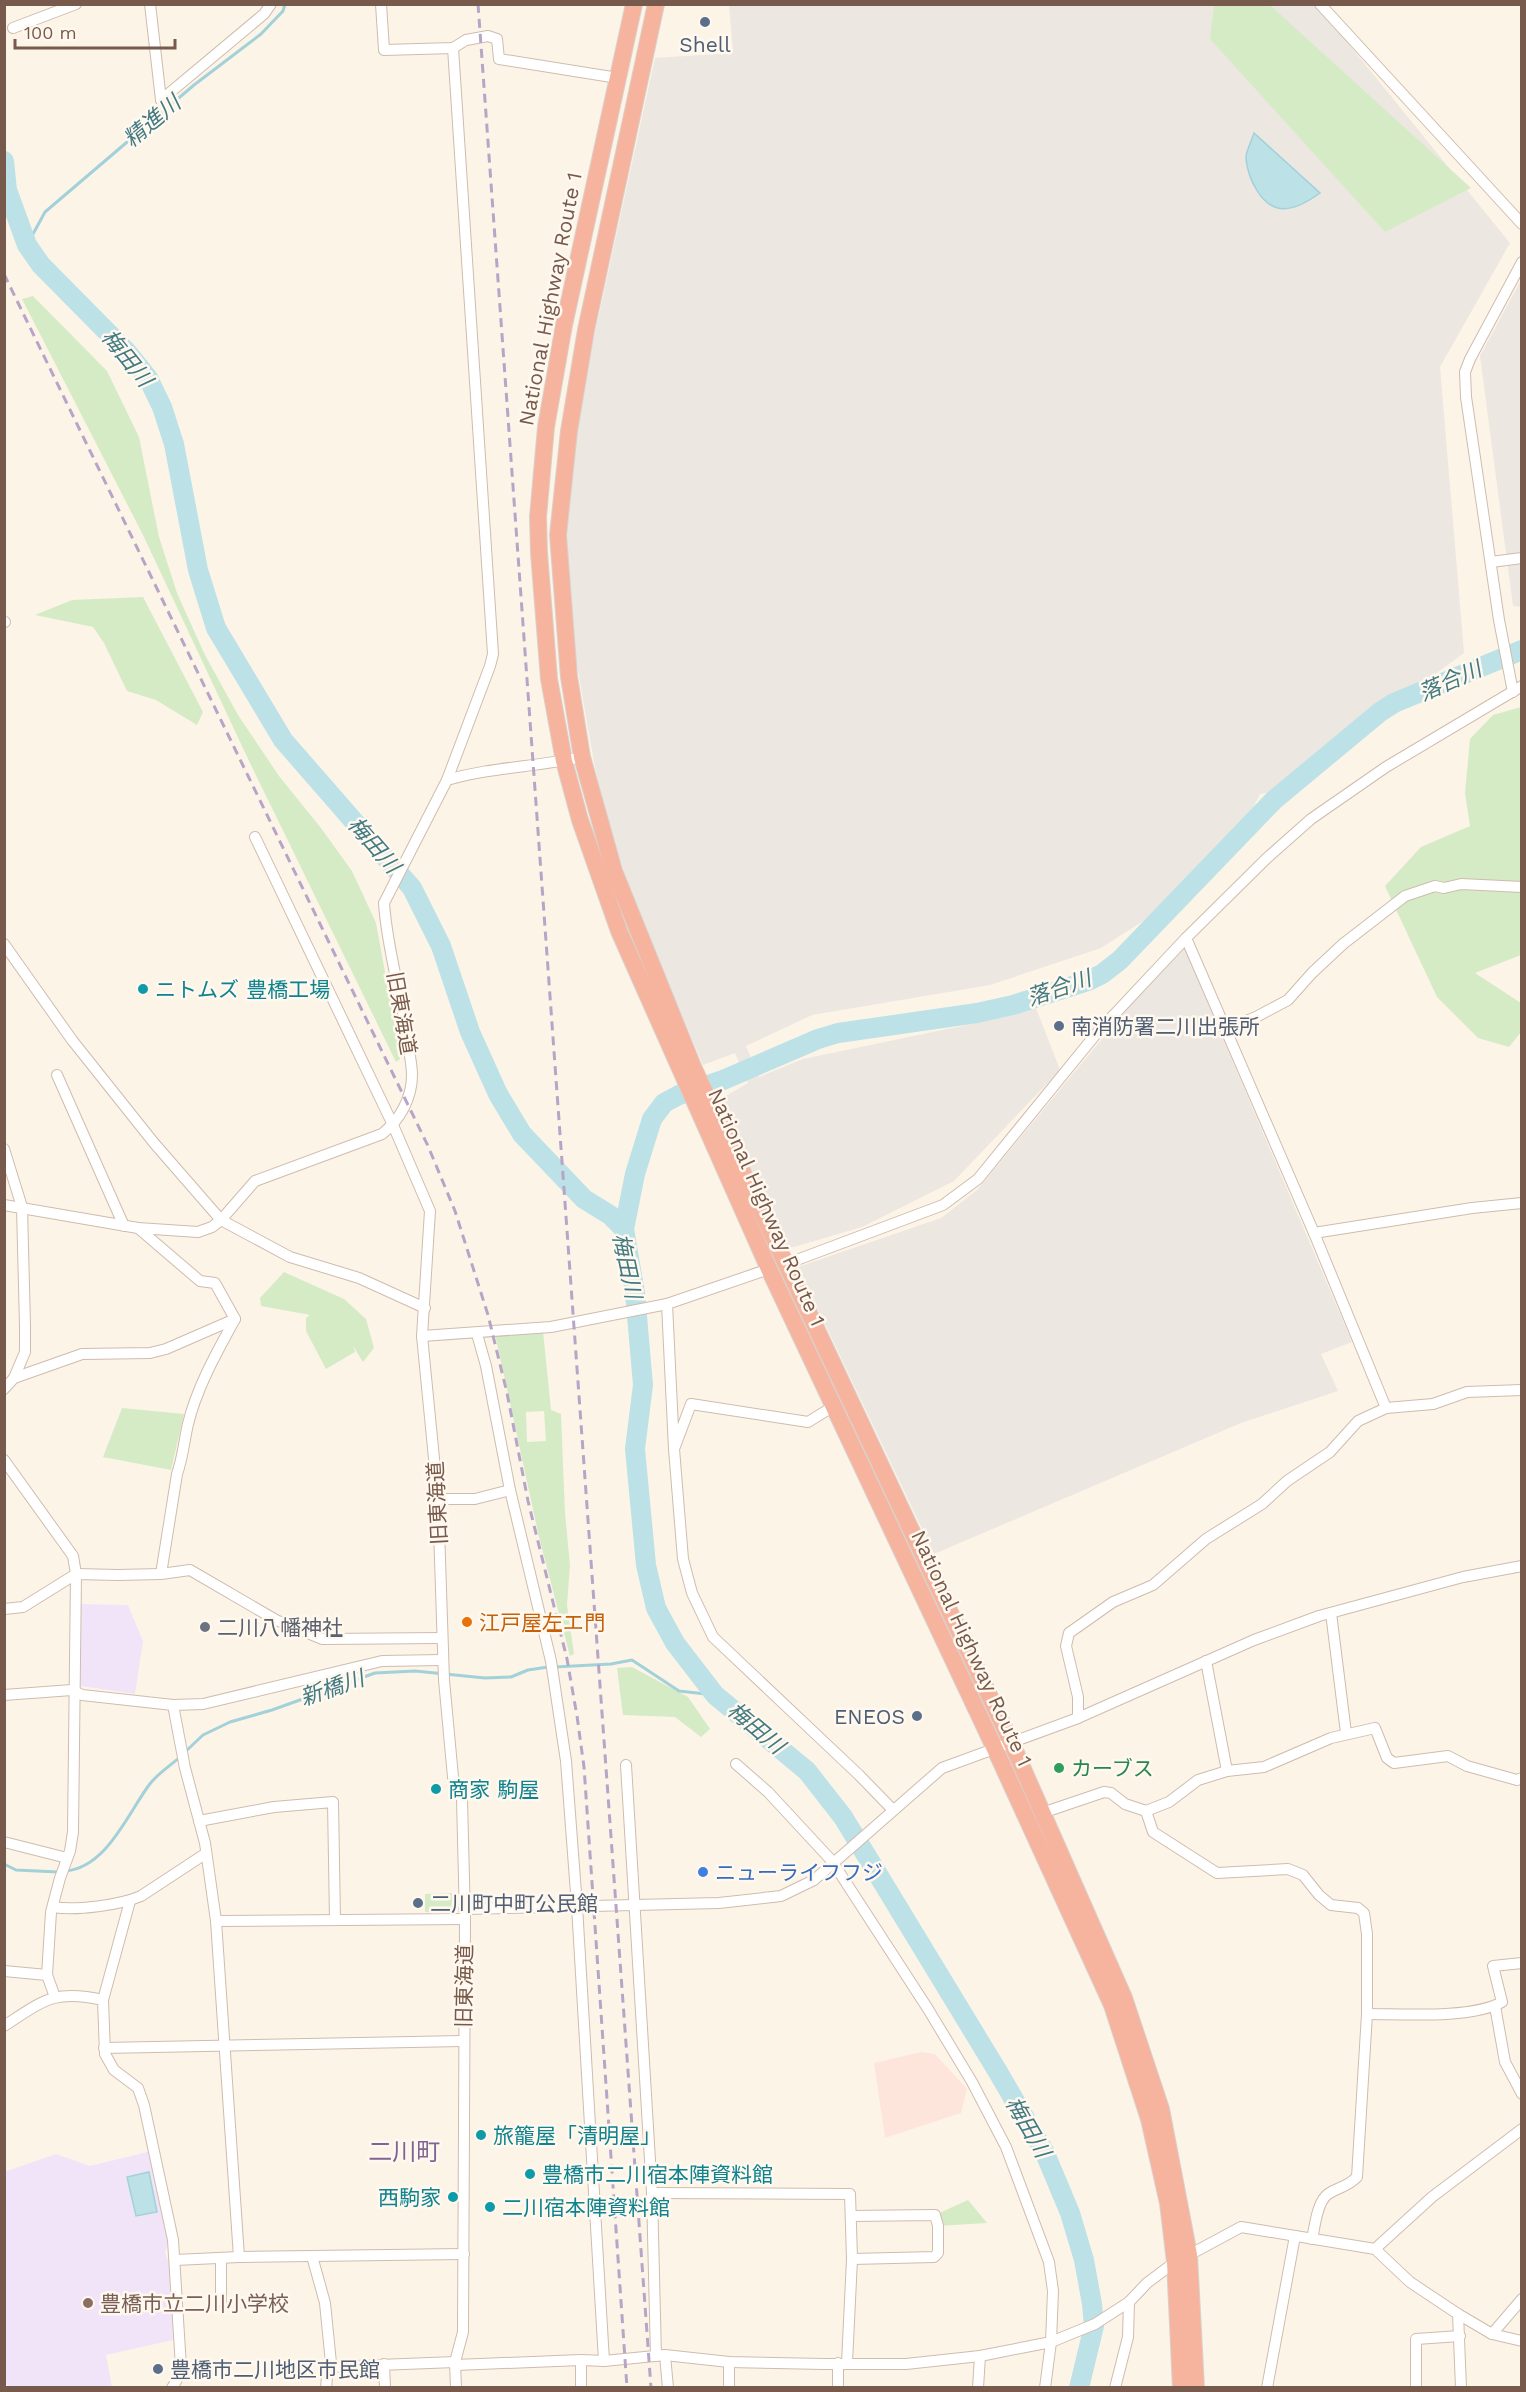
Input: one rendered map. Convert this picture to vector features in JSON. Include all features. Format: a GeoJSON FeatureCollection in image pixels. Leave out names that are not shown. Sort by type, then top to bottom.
{"type":"FeatureCollection","features":[{"type":"Feature","properties":{"kind":"highway","name":"National Highway Route 1"},"geometry":{"type":"LineString","coordinates":[[634,4],[564,325],[546,427],[538,517],[549,680],[564,761],[580,820],[619,931],[689,1072]]}},
{"type":"Feature","properties":{"kind":"highway","name":"National Highway Route 1"},"geometry":{"type":"LineString","coordinates":[[656,4],[586,330],[569,431],[558,535],[569,677],[582,756],[614,870],[689,1072],[769,1269],[995,1749],[1112,2005],[1149,2119],[1182,2259],[1181,2388]]}},
{"type":"Feature","properties":{"kind":"highway","name":"National Highway Route 1"},"geometry":{"type":"LineString","coordinates":[[703,1105],[786,1264],[1012,1744],[1124,1998],[1161,2109],[1182,2259],[1196,2388]]}},
{"type":"Feature","properties":{"kind":"street"},"geometry":{"type":"LineString","coordinates":[[13,28],[75,4]]}},
{"type":"Feature","properties":{"kind":"street"},"geometry":{"type":"LineString","coordinates":[[150,4],[161,100],[264,14],[271,4]]}},
{"type":"Feature","properties":{"kind":"street"},"geometry":{"type":"LineString","coordinates":[[381,4],[384,50],[453,48],[466,40],[488,36],[497,39],[499,59],[618,78]]}},
{"type":"Feature","properties":{"kind":"street"},"geometry":{"type":"LineString","coordinates":[[1320,4],[1521,224]]}},
{"type":"Feature","properties":{"kind":"street","name":"旧東海道"},"geometry":{"type":"LineString","coordinates":[[453,48],[493,654],[447,780],[384,903],[385,923],[405,1015],[412,1075],[406,1102],[393,1125],[430,1211],[422,1336],[438,1499],[442,1664],[453,1777],[462,1799],[465,1914],[464,2254],[463,2332],[455,2364],[456,2388]]}},
{"type":"Feature","properties":{"kind":"street"},"geometry":{"type":"LineString","coordinates":[[786,1264],[943,1205],[978,1179],[1096,1034],[1186,938],[1267,858],[1311,819],[1386,767],[1517,689],[1510,673],[1501,628],[1466,397],[1465,372],[1521,262]]}},
{"type":"Feature","properties":{"kind":"street"},"geometry":{"type":"LineString","coordinates":[[1491,562],[1521,558]]}},
{"type":"Feature","properties":{"kind":"street"},"geometry":{"type":"LineString","coordinates":[[447,780],[476,772],[564,761],[582,756]]}},
{"type":"Feature","properties":{"kind":"street"},"geometry":{"type":"LineString","coordinates":[[4,1205],[138,1228],[198,1232],[212,1227],[221,1220],[255,1181],[382,1134],[393,1125],[255,837]]}},
{"type":"Feature","properties":{"kind":"street"},"geometry":{"type":"LineString","coordinates":[[1226,1029],[1256,1017],[1288,1000],[1343,944],[1405,896],[1435,886],[1444,888],[1461,884],[1521,887]]}},
{"type":"Feature","properties":{"kind":"street"},"geometry":{"type":"LineString","coordinates":[[1186,938],[1314,1233],[1386,1408]]}},
{"type":"Feature","properties":{"kind":"street"},"geometry":{"type":"LineString","coordinates":[[4,944],[79,1048],[154,1143],[221,1220],[290,1257],[359,1278],[425,1308]]}},
{"type":"Feature","properties":{"kind":"street"},"geometry":{"type":"LineString","coordinates":[[57,1075],[124,1226]]}},
{"type":"Feature","properties":{"kind":"street"},"geometry":{"type":"LineString","coordinates":[[4,1149],[22,1207],[25,1352],[14,1378],[4,1389]]}},
{"type":"Feature","properties":{"kind":"street"},"geometry":{"type":"LineString","coordinates":[[1314,1233],[1521,1202]]}},
{"type":"Feature","properties":{"kind":"street"},"geometry":{"type":"LineString","coordinates":[[138,1228],[200,1281],[215,1283],[235,1318]]}},
{"type":"Feature","properties":{"kind":"street"},"geometry":{"type":"LineString","coordinates":[[422,1336],[477,1334],[595,1320],[665,1304],[769,1269]]}},
{"type":"Feature","properties":{"kind":"street"},"geometry":{"type":"LineString","coordinates":[[665,1304],[683,1559],[692,1593],[713,1636],[859,1775],[889,1814]]}},
{"type":"Feature","properties":{"kind":"street"},"geometry":{"type":"LineString","coordinates":[[14,1378],[82,1354],[150,1353],[166,1349],[235,1318]]}},
{"type":"Feature","properties":{"kind":"street"},"geometry":{"type":"LineString","coordinates":[[161,1574],[177,1474],[182,1460],[188,1424],[201,1389],[235,1318]]}},
{"type":"Feature","properties":{"kind":"street"},"geometry":{"type":"LineString","coordinates":[[477,1334],[486,1366],[510,1490],[551,1660],[566,1761],[577,1906],[604,2361]]}},
{"type":"Feature","properties":{"kind":"street"},"geometry":{"type":"LineString","coordinates":[[1078,1718],[1078,1697],[1066,1646],[1069,1633],[1113,1602],[1152,1585],[1206,1539],[1262,1504],[1287,1481],[1330,1452],[1358,1421],[1386,1408],[1433,1404],[1467,1392],[1521,1390]]}},
{"type":"Feature","properties":{"kind":"street"},"geometry":{"type":"LineString","coordinates":[[675,1449],[691,1404],[808,1422],[834,1406]]}},
{"type":"Feature","properties":{"kind":"street"},"geometry":{"type":"LineString","coordinates":[[4,1460],[73,1556],[76,1574],[73,1833],[53,1907],[47,1975],[55,1997]]}},
{"type":"Feature","properties":{"kind":"street"},"geometry":{"type":"LineString","coordinates":[[438,1499],[475,1499],[510,1490]]}},
{"type":"Feature","properties":{"kind":"street"},"geometry":{"type":"LineString","coordinates":[[216,1921],[335,1920],[577,1906],[719,1903],[781,1896],[814,1880],[942,1768],[1078,1718],[1254,1640],[1331,1613],[1463,1577],[1521,1566]]}},
{"type":"Feature","properties":{"kind":"street"},"geometry":{"type":"LineString","coordinates":[[4,1609],[22,1607],[76,1574],[161,1574],[190,1570],[276,1620],[322,1639],[442,1638]]}},
{"type":"Feature","properties":{"kind":"street"},"geometry":{"type":"LineString","coordinates":[[1331,1613],[1346,1733]]}},
{"type":"Feature","properties":{"kind":"street"},"geometry":{"type":"LineString","coordinates":[[4,1695],[76,1691],[82,1695],[173,1705],[203,1704],[382,1661],[442,1664]]}},
{"type":"Feature","properties":{"kind":"street"},"geometry":{"type":"LineString","coordinates":[[1206,1661],[1227,1771]]}},
{"type":"Feature","properties":{"kind":"street"},"geometry":{"type":"LineString","coordinates":[[173,1705],[186,1761],[185,1768],[205,1844],[216,1921],[239,2257]]}},
{"type":"Feature","properties":{"kind":"street"},"geometry":{"type":"LineString","coordinates":[[1042,1813],[1104,1792],[1111,1793],[1125,1804],[1146,1811],[1169,1802],[1198,1780],[1227,1771],[1264,1767],[1346,1733],[1375,1728],[1387,1758],[1394,1763],[1448,1756],[1467,1766],[1517,1780],[1521,1778]]}},
{"type":"Feature","properties":{"kind":"street"},"geometry":{"type":"LineString","coordinates":[[736,1764],[836,1859],[972,2082],[1005,2147],[1049,2262],[1055,2340],[1045,2388]]}},
{"type":"Feature","properties":{"kind":"street"},"geometry":{"type":"LineString","coordinates":[[626,1765],[630,1906],[652,2193],[661,2355],[668,2388]]}},
{"type":"Feature","properties":{"kind":"street"},"geometry":{"type":"LineString","coordinates":[[199,1821],[274,1807],[333,1802],[335,1920]]}},
{"type":"Feature","properties":{"kind":"street"},"geometry":{"type":"LineString","coordinates":[[1146,1811],[1153,1832],[1217,1873],[1288,1869],[1303,1875],[1319,1895],[1331,1905],[1358,1908],[1364,1913],[1367,2014],[1357,2177],[1348,2186],[1328,2194],[1321,2205],[1312,2239]]}},
{"type":"Feature","properties":{"kind":"street"},"geometry":{"type":"LineString","coordinates":[[4,1842],[66,1859]]}},
{"type":"Feature","properties":{"kind":"street"},"geometry":{"type":"LineString","coordinates":[[53,1907],[80,1907],[130,1901],[205,1854]]}},
{"type":"Feature","properties":{"kind":"street"},"geometry":{"type":"LineString","coordinates":[[130,1901],[103,2000],[104,2048],[114,2070],[138,2088],[144,2105],[175,2260],[181,2367],[172,2388]]}},
{"type":"Feature","properties":{"kind":"street"},"geometry":{"type":"LineString","coordinates":[[1367,2014],[1462,2012],[1495,2006],[1502,2002],[1493,1965],[1521,1963]]}},
{"type":"Feature","properties":{"kind":"street"},"geometry":{"type":"LineString","coordinates":[[4,1971],[47,1975]]}},
{"type":"Feature","properties":{"kind":"street"},"geometry":{"type":"LineString","coordinates":[[4,2026],[55,1997],[80,1995],[103,2000]]}},
{"type":"Feature","properties":{"kind":"street"},"geometry":{"type":"LineString","coordinates":[[1495,2006],[1505,2062],[1521,2094]]}},
{"type":"Feature","properties":{"kind":"street"},"geometry":{"type":"LineString","coordinates":[[104,2048],[463,2041]]}},
{"type":"Feature","properties":{"kind":"street"},"geometry":{"type":"LineString","coordinates":[[1375,2249],[1432,2197],[1521,2129]]}},
{"type":"Feature","properties":{"kind":"street"},"geometry":{"type":"LineString","coordinates":[[652,2193],[850,2194],[852,2259],[838,2388]]}},
{"type":"Feature","properties":{"kind":"street"},"geometry":{"type":"LineString","coordinates":[[851,2216],[935,2215],[938,2226],[939,2253],[934,2257],[852,2259]]}},
{"type":"Feature","properties":{"kind":"street"},"geometry":{"type":"LineString","coordinates":[[328,2367],[604,2361],[661,2355],[729,2362],[906,2364],[980,2356],[1055,2340],[1095,2324],[1127,2303],[1147,2283],[1182,2259],[1241,2227],[1375,2249],[1410,2282],[1458,2314],[1492,2334],[1521,2341]]}},
{"type":"Feature","properties":{"kind":"street"},"geometry":{"type":"LineString","coordinates":[[1267,2388],[1295,2236]]}},
{"type":"Feature","properties":{"kind":"street"},"geometry":{"type":"LineString","coordinates":[[175,2260],[464,2254]]}},
{"type":"Feature","properties":{"kind":"street"},"geometry":{"type":"LineString","coordinates":[[312,2256],[325,2303],[331,2363],[328,2367],[326,2388]]}},
{"type":"Feature","properties":{"kind":"street"},"geometry":{"type":"LineString","coordinates":[[221,2258],[221,2301]]}},
{"type":"Feature","properties":{"kind":"street"},"geometry":{"type":"LineString","coordinates":[[1492,2334],[1521,2299]]}},
{"type":"Feature","properties":{"kind":"street"},"geometry":{"type":"LineString","coordinates":[[1115,2388],[1128,2337],[1127,2303]]}},
{"type":"Feature","properties":{"kind":"street"},"geometry":{"type":"LineString","coordinates":[[1458,2314],[1461,2388]]}},
{"type":"Feature","properties":{"kind":"street"},"geometry":{"type":"LineString","coordinates":[[1416,2388],[1416,2339],[1460,2336]]}},
{"type":"Feature","properties":{"kind":"street"},"geometry":{"type":"LineString","coordinates":[[978,2388],[980,2356]]}},
{"type":"Feature","properties":{"kind":"street"},"geometry":{"type":"LineString","coordinates":[[581,2360],[581,2388]]}},
{"type":"Feature","properties":{"kind":"street"},"geometry":{"type":"LineString","coordinates":[[729,2362],[729,2388]]}},
{"type":"Feature","properties":{"kind":"street"},"geometry":{"type":"LineString","coordinates":[[384,2364],[385,2388]]}},
{"type":"Feature","properties":{"kind":"shaded area"},"geometry":{"type":"Polygon","coordinates":[[[729,5],[1317,5],[1510,243],[1440,367],[1464,653],[1273,792],[1260,794],[1246,821],[1148,918],[1101,948],[990,985],[812,1015],[746,1046],[759,1077],[803,1059],[1010,1016],[1036,1008],[1060,1070],[954,1181],[862,1227],[787,1249],[719,1100],[748,1083],[735,1053],[703,1065],[634,902],[610,830],[595,768],[574,648],[566,531],[570,476],[581,397],[655,58],[733,53],[729,5]]]}},
{"type":"Feature","properties":{"kind":"shaded area"},"geometry":{"type":"Polygon","coordinates":[[[1521,280],[1521,607],[1513,606],[1480,356],[1521,280]]]}},
{"type":"Feature","properties":{"kind":"shaded area"},"geometry":{"type":"Polygon","coordinates":[[[1184,947],[1352,1342],[1321,1354],[1338,1391],[1241,1423],[934,1554],[798,1267],[941,1218],[977,1190],[1149,982],[1184,947]]]}},
{"type":"Feature","properties":{"kind":"shaded area"},"geometry":{"type":"Polygon","coordinates":[[[79,1604],[128,1605],[143,1641],[135,1694],[81,1686],[79,1604]]]}},
{"type":"Feature","properties":{"kind":"shaded area"},"geometry":{"type":"Polygon","coordinates":[[[921,2052],[935,2054],[967,2089],[961,2113],[885,2138],[874,2063],[921,2052]]]}},
{"type":"Feature","properties":{"kind":"shaded area","name":"豊橋市立二川小学校"},"geometry":{"type":"Polygon","coordinates":[[[151,2151],[169,2239],[165,2253],[170,2266],[173,2340],[106,2355],[112,2387],[10,2388],[5,2383],[4,2172],[56,2154],[90,2166],[151,2151]]]}},
{"type":"Feature","properties":{"kind":"green space"},"geometry":{"type":"Polygon","coordinates":[[[1214,5],[1270,5],[1471,188],[1385,232],[1210,39],[1214,5]]]}},
{"type":"Feature","properties":{"kind":"green space"},"geometry":{"type":"Polygon","coordinates":[[[33,296],[107,371],[139,437],[159,537],[177,593],[205,655],[238,715],[279,776],[352,871],[376,923],[399,1048],[400,1059],[396,1062],[249,761],[143,535],[22,299],[33,296]]]}},
{"type":"Feature","properties":{"kind":"green space"},"geometry":{"type":"Polygon","coordinates":[[[143,597],[203,712],[197,725],[156,700],[127,691],[104,643],[93,627],[35,615],[72,600],[143,597]]]}},
{"type":"Feature","properties":{"kind":"green space"},"geometry":{"type":"Polygon","coordinates":[[[1521,707],[1521,955],[1475,973],[1521,1003],[1521,1032],[1509,1047],[1478,1038],[1437,997],[1385,886],[1421,847],[1470,826],[1465,793],[1470,739],[1493,715],[1521,707]]]}},
{"type":"Feature","properties":{"kind":"green space"},"geometry":{"type":"Polygon","coordinates":[[[284,1272],[344,1299],[366,1319],[374,1348],[363,1362],[353,1346],[355,1352],[326,1369],[306,1331],[306,1318],[310,1315],[261,1306],[260,1298],[284,1272]]]}},
{"type":"Feature","properties":{"kind":"green space"},"geometry":{"type":"Polygon","coordinates":[[[543,1331],[551,1410],[561,1414],[565,1513],[570,1565],[567,1605],[574,1654],[570,1656],[539,1537],[495,1334],[543,1331]],[[544,1411],[526,1412],[527,1442],[546,1441],[544,1411]]]}},
{"type":"Feature","properties":{"kind":"green space"},"geometry":{"type":"Polygon","coordinates":[[[122,1408],[184,1414],[171,1470],[103,1457],[122,1408]]]}},
{"type":"Feature","properties":{"kind":"green space"},"geometry":{"type":"Polygon","coordinates":[[[632,1667],[688,1697],[710,1729],[701,1737],[675,1717],[623,1715],[617,1668],[632,1667]]]}},
{"type":"Feature","properties":{"kind":"green space"},"geometry":{"type":"Polygon","coordinates":[[[454,1893],[455,1913],[425,1912],[425,1894],[454,1893]]]}},
{"type":"Feature","properties":{"kind":"green space"},"geometry":{"type":"Polygon","coordinates":[[[968,2200],[987,2223],[938,2226],[935,2215],[968,2200]]]}},
{"type":"Feature","properties":{"kind":"water"},"geometry":{"type":"Polygon","coordinates":[[[1254,133],[1320,193],[1302,204],[1284,209],[1269,204],[1255,187],[1248,168],[1247,150],[1254,133]]]}},
{"type":"Feature","properties":{"kind":"water"},"geometry":{"type":"Polygon","coordinates":[[[149,2172],[157,2212],[136,2216],[127,2177],[149,2172]]]}},
{"type":"Feature","properties":{"kind":"waterway","name":"精進川"},"geometry":{"type":"LineString","coordinates":[[27,245],[45,212],[194,85],[261,34],[283,11],[285,4]]}},
{"type":"Feature","properties":{"kind":"waterway","name":"梅田川"},"geometry":{"type":"LineString","coordinates":[[4,161],[7,190],[27,245],[41,265],[127,352],[148,378],[162,407],[174,444],[198,570],[216,628],[283,740],[412,888],[441,946],[470,1032],[498,1094],[522,1134],[584,1199],[610,1215],[624,1229],[635,1293],[643,1385],[635,1449],[646,1565],[656,1608],[675,1643],[715,1695],[807,1771],[843,1817],[1044,2151],[1070,2213],[1084,2260],[1092,2304],[1094,2326],[1079,2388]]}},
{"type":"Feature","properties":{"kind":"waterway","name":"落合川"},"geometry":{"type":"LineString","coordinates":[[624,1229],[635,1174],[652,1119],[664,1103],[818,1039],[838,1033],[977,1013],[1013,1005],[1088,981],[1102,974],[1120,960],[1274,800],[1380,712],[1394,703],[1522,650]]}},
{"type":"Feature","properties":{"kind":"waterway","name":"新橋川"},"geometry":{"type":"LineString","coordinates":[[555,1667],[611,1664],[632,1660],[679,1691],[715,1695]]}},
{"type":"Feature","properties":{"kind":"waterway","name":"新橋川"},"geometry":{"type":"LineString","coordinates":[[185,1752],[203,1735],[230,1722],[272,1710],[375,1673],[415,1671],[485,1678],[511,1677],[528,1670],[548,1667]]}},
{"type":"Feature","properties":{"kind":"waterway","name":"新橋川"},"geometry":{"type":"LineString","coordinates":[[65,1871],[79,1868],[92,1861],[104,1850],[124,1825],[152,1781],[180,1757]]}},
{"type":"Feature","properties":{"kind":"waterway","name":"新橋川"},"geometry":{"type":"LineString","coordinates":[[4,1864],[16,1870],[58,1872]]}},
{"type":"Feature","properties":{"kind":"railway"},"geometry":{"type":"LineString","coordinates":[[478,4],[651,2388]]}},
{"type":"Feature","properties":{"kind":"railway"},"geometry":{"type":"LineString","coordinates":[[4,274],[428,1146],[455,1211],[488,1315],[507,1393],[528,1501],[567,1659],[584,1767],[627,2388]]}},
{"type":"Feature","properties":{"kind":"place","name":"Shell"},"geometry":{"type":"Point","coordinates":[705,22]}},
{"type":"Feature","properties":{"kind":"place","name":"ニトムズ 豊橋工場"},"geometry":{"type":"Point","coordinates":[143,989]}},
{"type":"Feature","properties":{"kind":"place","name":"南消防署二川出張所"},"geometry":{"type":"Point","coordinates":[1059,1026]}},
{"type":"Feature","properties":{"kind":"place","name":"江戸屋左エ門"},"geometry":{"type":"Point","coordinates":[467,1622]}},
{"type":"Feature","properties":{"kind":"place","name":"二川八幡神社"},"geometry":{"type":"Point","coordinates":[205,1627]}},
{"type":"Feature","properties":{"kind":"place","name":"ENEOS"},"geometry":{"type":"Point","coordinates":[917,1716]}},
{"type":"Feature","properties":{"kind":"place","name":"カーブス"},"geometry":{"type":"Point","coordinates":[1059,1768]}},
{"type":"Feature","properties":{"kind":"place","name":"商家 駒屋"},"geometry":{"type":"Point","coordinates":[436,1789]}},
{"type":"Feature","properties":{"kind":"place","name":"ニューライフフジ"},"geometry":{"type":"Point","coordinates":[703,1872]}},
{"type":"Feature","properties":{"kind":"place","name":"二川町中町公民館"},"geometry":{"type":"Point","coordinates":[418,1903]}},
{"type":"Feature","properties":{"kind":"place","name":"旅籠屋「清明屋」"},"geometry":{"type":"Point","coordinates":[481,2135]}},
{"type":"Feature","properties":{"kind":"place","name":"豊橋市二川宿本陣資料館"},"geometry":{"type":"Point","coordinates":[530,2174]}},
{"type":"Feature","properties":{"kind":"place","name":"西駒家"},"geometry":{"type":"Point","coordinates":[453,2197]}},
{"type":"Feature","properties":{"kind":"place","name":"二川宿本陣資料館"},"geometry":{"type":"Point","coordinates":[490,2207]}},
{"type":"Feature","properties":{"kind":"place","name":"豊橋市立二川小学校"},"geometry":{"type":"Point","coordinates":[88,2303]}},
{"type":"Feature","properties":{"kind":"place","name":"豊橋市二川地区市民館"},"geometry":{"type":"Point","coordinates":[158,2369]}},
{"type":"Feature","properties":{"kind":"district","name":"二川町"},"geometry":{"type":"Point","coordinates":[404,2152]}}]}
